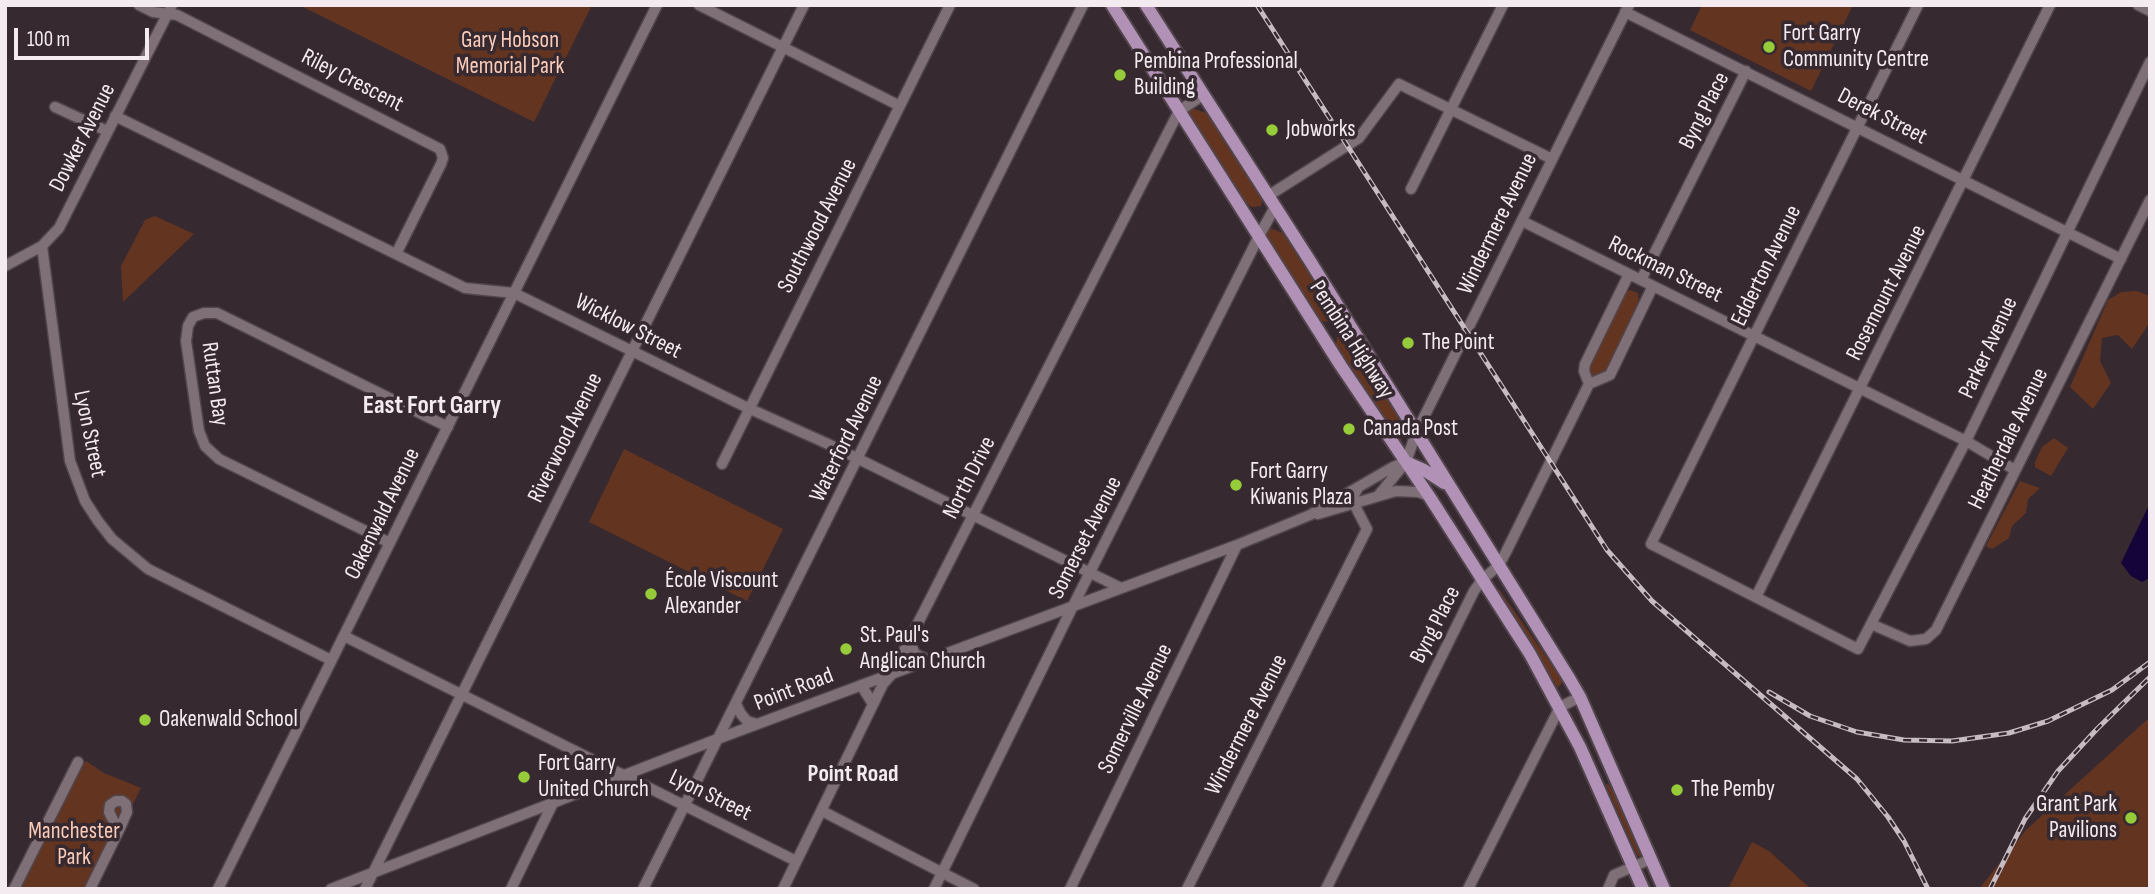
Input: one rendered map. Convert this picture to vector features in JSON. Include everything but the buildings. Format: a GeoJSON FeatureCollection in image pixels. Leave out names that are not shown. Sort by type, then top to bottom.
{"type":"FeatureCollection","features":[{"type":"Feature","properties":{"kind":"main road","name":"Pembina Highway"},"geometry":{"type":"LineString","coordinates":[[1112,5],[1530,654],[1586,760],[1643,889]]}},
{"type":"Feature","properties":{"kind":"main road","name":"Pembina Highway"},"geometry":{"type":"LineString","coordinates":[[1146,5],[1580,697],[1664,885]]}},
{"type":"Feature","properties":{"kind":"main road"},"geometry":{"type":"LineString","coordinates":[[1406,462],[1448,485]]}},
{"type":"Feature","properties":{"kind":"street","name":"Riley Crescent"},"geometry":{"type":"LineString","coordinates":[[139,5],[153,12],[169,10],[440,149],[443,158],[441,164],[396,254]]}},
{"type":"Feature","properties":{"kind":"street","name":"Oakenwald Avenue"},"geometry":{"type":"LineString","coordinates":[[218,889],[657,5]]}},
{"type":"Feature","properties":{"kind":"street"},"geometry":{"type":"LineString","coordinates":[[699,5],[900,106]]}},
{"type":"Feature","properties":{"kind":"street","name":"Riverwood Avenue"},"geometry":{"type":"LineString","coordinates":[[365,889],[804,5]]}},
{"type":"Feature","properties":{"kind":"street","name":"Southwood Avenue"},"geometry":{"type":"LineString","coordinates":[[722,464],[950,5]]}},
{"type":"Feature","properties":{"kind":"street","name":"Waterford Avenue"},"geometry":{"type":"LineString","coordinates":[[643,889],[1083,5]]}},
{"type":"Feature","properties":{"kind":"street"},"geometry":{"type":"LineString","coordinates":[[1411,189],[1503,5]]}},
{"type":"Feature","properties":{"kind":"street","name":"Edderton Avenue"},"geometry":{"type":"LineString","coordinates":[[1756,597],[1651,544],[1918,5]]}},
{"type":"Feature","properties":{"kind":"street","name":"Rosemount Avenue"},"geometry":{"type":"LineString","coordinates":[[1756,597],[1965,181],[2050,5]]}},
{"type":"Feature","properties":{"kind":"street"},"geometry":{"type":"LineString","coordinates":[[2138,5],[2150,11]]}},
{"type":"Feature","properties":{"kind":"street","name":"Derek Street"},"geometry":{"type":"LineString","coordinates":[[1627,9],[2121,259]]}},
{"type":"Feature","properties":{"kind":"street","name":"Windermere Avenue"},"geometry":{"type":"LineString","coordinates":[[1406,462],[1416,433],[1627,9]]}},
{"type":"Feature","properties":{"kind":"street","name":"Dowker Avenue"},"geometry":{"type":"LineString","coordinates":[[5,266],[42,246],[59,228],[169,10]]}},
{"type":"Feature","properties":{"kind":"street","name":"Parker Avenue"},"geometry":{"type":"LineString","coordinates":[[1756,597],[1858,649],[1966,441],[2150,62]]}},
{"type":"Feature","properties":{"kind":"street","name":"Byng Place"},"geometry":{"type":"LineString","coordinates":[[1641,280],[1746,71]]}},
{"type":"Feature","properties":{"kind":"street"},"geometry":{"type":"LineString","coordinates":[[1272,202],[1359,138],[1399,84],[1552,159]]}},
{"type":"Feature","properties":{"kind":"street","name":"North Drive"},"geometry":{"type":"LineString","coordinates":[[783,889],[883,684],[892,674],[1179,111],[1203,95]]}},
{"type":"Feature","properties":{"kind":"street"},"geometry":{"type":"LineString","coordinates":[[55,107],[107,131]]}},
{"type":"Feature","properties":{"kind":"street","name":"Wicklow Street"},"geometry":{"type":"LineString","coordinates":[[115,116],[465,288],[514,293],[1121,588]]}},
{"type":"Feature","properties":{"kind":"street","name":"Heatherdale Avenue"},"geometry":{"type":"LineString","coordinates":[[1871,624],[1910,641],[1926,639],[1936,631],[2150,200]]}},
{"type":"Feature","properties":{"kind":"street","name":"Somerset Avenue"},"geometry":{"type":"LineString","coordinates":[[934,889],[1259,236],[1272,202]]}},
{"type":"Feature","properties":{"kind":"street","name":"Rockman Street"},"geometry":{"type":"LineString","coordinates":[[1522,221],[1966,441],[2015,470]]}},
{"type":"Feature","properties":{"kind":"street","name":"Lyon Street"},"geometry":{"type":"LineString","coordinates":[[42,246],[70,461],[85,501],[98,522],[112,539],[148,569],[331,660]]}},
{"type":"Feature","properties":{"kind":"street","name":"Byng Place"},"geometry":{"type":"LineString","coordinates":[[1589,384],[1584,371],[1585,364],[1629,274]]}},
{"type":"Feature","properties":{"kind":"street","name":"Byng Place"},"geometry":{"type":"LineString","coordinates":[[1326,889],[1448,642],[1482,580],[1499,565],[1589,384],[1609,375],[1653,286]]}},
{"type":"Feature","properties":{"kind":"street","name":"Ruttan Bay"},"geometry":{"type":"LineString","coordinates":[[390,543],[219,458],[205,446],[199,431],[186,341],[188,326],[193,317],[204,313],[218,313],[447,426]]}},
{"type":"Feature","properties":{"kind":"street"},"geometry":{"type":"LineString","coordinates":[[1378,496],[1406,462]]}},
{"type":"Feature","properties":{"kind":"street","name":"Point Road"},"geometry":{"type":"LineString","coordinates":[[331,889],[720,738],[1237,545],[1310,515],[1406,462]]}},
{"type":"Feature","properties":{"kind":"street"},"geometry":{"type":"LineString","coordinates":[[1354,504],[1354,495],[1360,487]]}},
{"type":"Feature","properties":{"kind":"street","name":"Point Road"},"geometry":{"type":"LineString","coordinates":[[1310,515],[1330,512],[1402,491],[1429,496]]}},
{"type":"Feature","properties":{"kind":"street","name":"Windermere Avenue"},"geometry":{"type":"LineString","coordinates":[[1187,889],[1367,529],[1354,504]]}},
{"type":"Feature","properties":{"kind":"street","name":"Somerville Avenue"},"geometry":{"type":"LineString","coordinates":[[1070,889],[1237,545]]}},
{"type":"Feature","properties":{"kind":"street","name":"Lyon Street"},"geometry":{"type":"LineString","coordinates":[[344,636],[796,861]]}},
{"type":"Feature","properties":{"kind":"street"},"geometry":{"type":"LineString","coordinates":[[909,640],[915,654],[928,660]]}},
{"type":"Feature","properties":{"kind":"street"},"geometry":{"type":"LineString","coordinates":[[861,685],[873,704]]}},
{"type":"Feature","properties":{"kind":"street"},"geometry":{"type":"LineString","coordinates":[[1468,889],[1560,707],[1580,697]]}},
{"type":"Feature","properties":{"kind":"street"},"geometry":{"type":"LineString","coordinates":[[737,704],[747,721],[757,724]]}},
{"type":"Feature","properties":{"kind":"street"},"geometry":{"type":"LineString","coordinates":[[14,889],[78,762]]}},
{"type":"Feature","properties":{"kind":"street"},"geometry":{"type":"LineString","coordinates":[[511,889],[553,803]]}},
{"type":"Feature","properties":{"kind":"street"},"geometry":{"type":"LineString","coordinates":[[821,811],[974,889]]}},
{"type":"Feature","properties":{"kind":"street"},"geometry":{"type":"LineString","coordinates":[[90,889],[116,836]]}},
{"type":"Feature","properties":{"kind":"street"},"geometry":{"type":"LineString","coordinates":[[1608,889],[1614,875],[1651,859]]}},
{"type":"Feature","properties":{"kind":"green space","name":"Gary Hobson Memorial Park"},"geometry":{"type":"Polygon","coordinates":[[[299,5],[592,5],[534,122],[299,5]]]}},
{"type":"Feature","properties":{"kind":"green space"},"geometry":{"type":"Polygon","coordinates":[[[1702,5],[1853,5],[1811,91],[1690,30],[1702,5]]]}},
{"type":"Feature","properties":{"kind":"green space"},"geometry":{"type":"Polygon","coordinates":[[[1192,108],[1206,113],[1262,200],[1261,206],[1252,207],[1244,201],[1188,113],[1192,108]]]}},
{"type":"Feature","properties":{"kind":"green space"},"geometry":{"type":"Polygon","coordinates":[[[155,216],[194,234],[123,302],[121,266],[145,220],[155,216]]]}},
{"type":"Feature","properties":{"kind":"green space"},"geometry":{"type":"Polygon","coordinates":[[[1267,229],[1283,233],[1334,313],[1330,322],[1320,321],[1266,235],[1267,229]]]}},
{"type":"Feature","properties":{"kind":"green space"},"geometry":{"type":"Polygon","coordinates":[[[1630,290],[1638,293],[1639,303],[1605,372],[1593,376],[1589,365],[1625,293],[1630,290]]]}},
{"type":"Feature","properties":{"kind":"green space"},"geometry":{"type":"Polygon","coordinates":[[[2137,291],[2150,296],[2150,322],[2132,349],[2118,335],[2102,338],[2100,361],[2111,383],[2093,409],[2070,387],[2108,300],[2121,292],[2137,291]]]}},
{"type":"Feature","properties":{"kind":"green space"},"geometry":{"type":"Polygon","coordinates":[[[1345,334],[1350,337],[1402,419],[1404,429],[1401,441],[1399,442],[1336,346],[1337,337],[1345,334]]]}},
{"type":"Feature","properties":{"kind":"green space"},"geometry":{"type":"Polygon","coordinates":[[[2054,438],[2068,448],[2051,476],[2035,467],[2035,462],[2042,447],[2054,438]]]}},
{"type":"Feature","properties":{"kind":"green space"},"geometry":{"type":"Polygon","coordinates":[[[624,449],[783,529],[747,601],[589,522],[624,449]]]}},
{"type":"Feature","properties":{"kind":"green space"},"geometry":{"type":"Polygon","coordinates":[[[2020,481],[2040,488],[2028,499],[2026,513],[2012,526],[2009,538],[1992,549],[1986,546],[2020,481]]]}},
{"type":"Feature","properties":{"kind":"green space"},"geometry":{"type":"Polygon","coordinates":[[[1498,590],[1563,681],[1558,688],[1498,590]]]}},
{"type":"Feature","properties":{"kind":"green space"},"geometry":{"type":"Polygon","coordinates":[[[2150,717],[2150,889],[1979,889],[2026,830],[2150,717]]]}},
{"type":"Feature","properties":{"kind":"green space","name":"Manchester Park"},"geometry":{"type":"Polygon","coordinates":[[[86,761],[104,773],[141,788],[90,889],[14,889],[78,762],[84,764],[86,761]]]}},
{"type":"Feature","properties":{"kind":"green space"},"geometry":{"type":"Polygon","coordinates":[[[1608,784],[1641,857],[1637,855],[1606,785],[1608,784]]]}},
{"type":"Feature","properties":{"kind":"green space"},"geometry":{"type":"Polygon","coordinates":[[[1752,842],[1769,851],[1811,889],[1728,889],[1752,842]]]}},
{"type":"Feature","properties":{"kind":"shaded area"},"geometry":{"type":"Polygon","coordinates":[[[2150,503],[2150,578],[2142,582],[2131,576],[2121,563],[2150,503]]]}},
{"type":"Feature","properties":{"kind":"railway"},"geometry":{"type":"LineString","coordinates":[[1257,5],[1607,550],[1652,601],[1857,779],[1904,841],[1928,889]]}},
{"type":"Feature","properties":{"kind":"railway"},"geometry":{"type":"LineString","coordinates":[[1769,692],[1810,716],[1857,732],[1904,740],[1952,741],[2009,733],[2048,721],[2112,690],[2150,662]]}},
{"type":"Feature","properties":{"kind":"railway"},"geometry":{"type":"LineString","coordinates":[[1990,889],[2025,819],[2058,771],[2150,677]]}},
{"type":"Feature","properties":{"kind":"place","name":"Fort Garry Community Centre"},"geometry":{"type":"Point","coordinates":[1769,47]}},
{"type":"Feature","properties":{"kind":"place","name":"Pembina Professional Building"},"geometry":{"type":"Point","coordinates":[1120,75]}},
{"type":"Feature","properties":{"kind":"place","name":"Jobworks"},"geometry":{"type":"Point","coordinates":[1272,130]}},
{"type":"Feature","properties":{"kind":"place","name":"The Point"},"geometry":{"type":"Point","coordinates":[1408,343]}},
{"type":"Feature","properties":{"kind":"place","name":"Canada Post"},"geometry":{"type":"Point","coordinates":[1349,429]}},
{"type":"Feature","properties":{"kind":"place","name":"Fort Garry Kiwanis Plaza"},"geometry":{"type":"Point","coordinates":[1236,485]}},
{"type":"Feature","properties":{"kind":"place","name":"École Viscount Alexander"},"geometry":{"type":"Point","coordinates":[651,594]}},
{"type":"Feature","properties":{"kind":"place","name":"St. Paul's Anglican Church"},"geometry":{"type":"Point","coordinates":[846,649]}},
{"type":"Feature","properties":{"kind":"place","name":"Oakenwald School"},"geometry":{"type":"Point","coordinates":[145,720]}},
{"type":"Feature","properties":{"kind":"place","name":"Fort Garry United Church"},"geometry":{"type":"Point","coordinates":[524,777]}},
{"type":"Feature","properties":{"kind":"place","name":"The Pemby"},"geometry":{"type":"Point","coordinates":[1677,790]}},
{"type":"Feature","properties":{"kind":"place","name":"Grant Park Pavilions"},"geometry":{"type":"Point","coordinates":[2131,818]}},
{"type":"Feature","properties":{"kind":"district","name":"East Fort Garry"},"geometry":{"type":"Point","coordinates":[432,406]}},
{"type":"Feature","properties":{"kind":"district","name":"Point Road"},"geometry":{"type":"Point","coordinates":[853,775]}}]}
